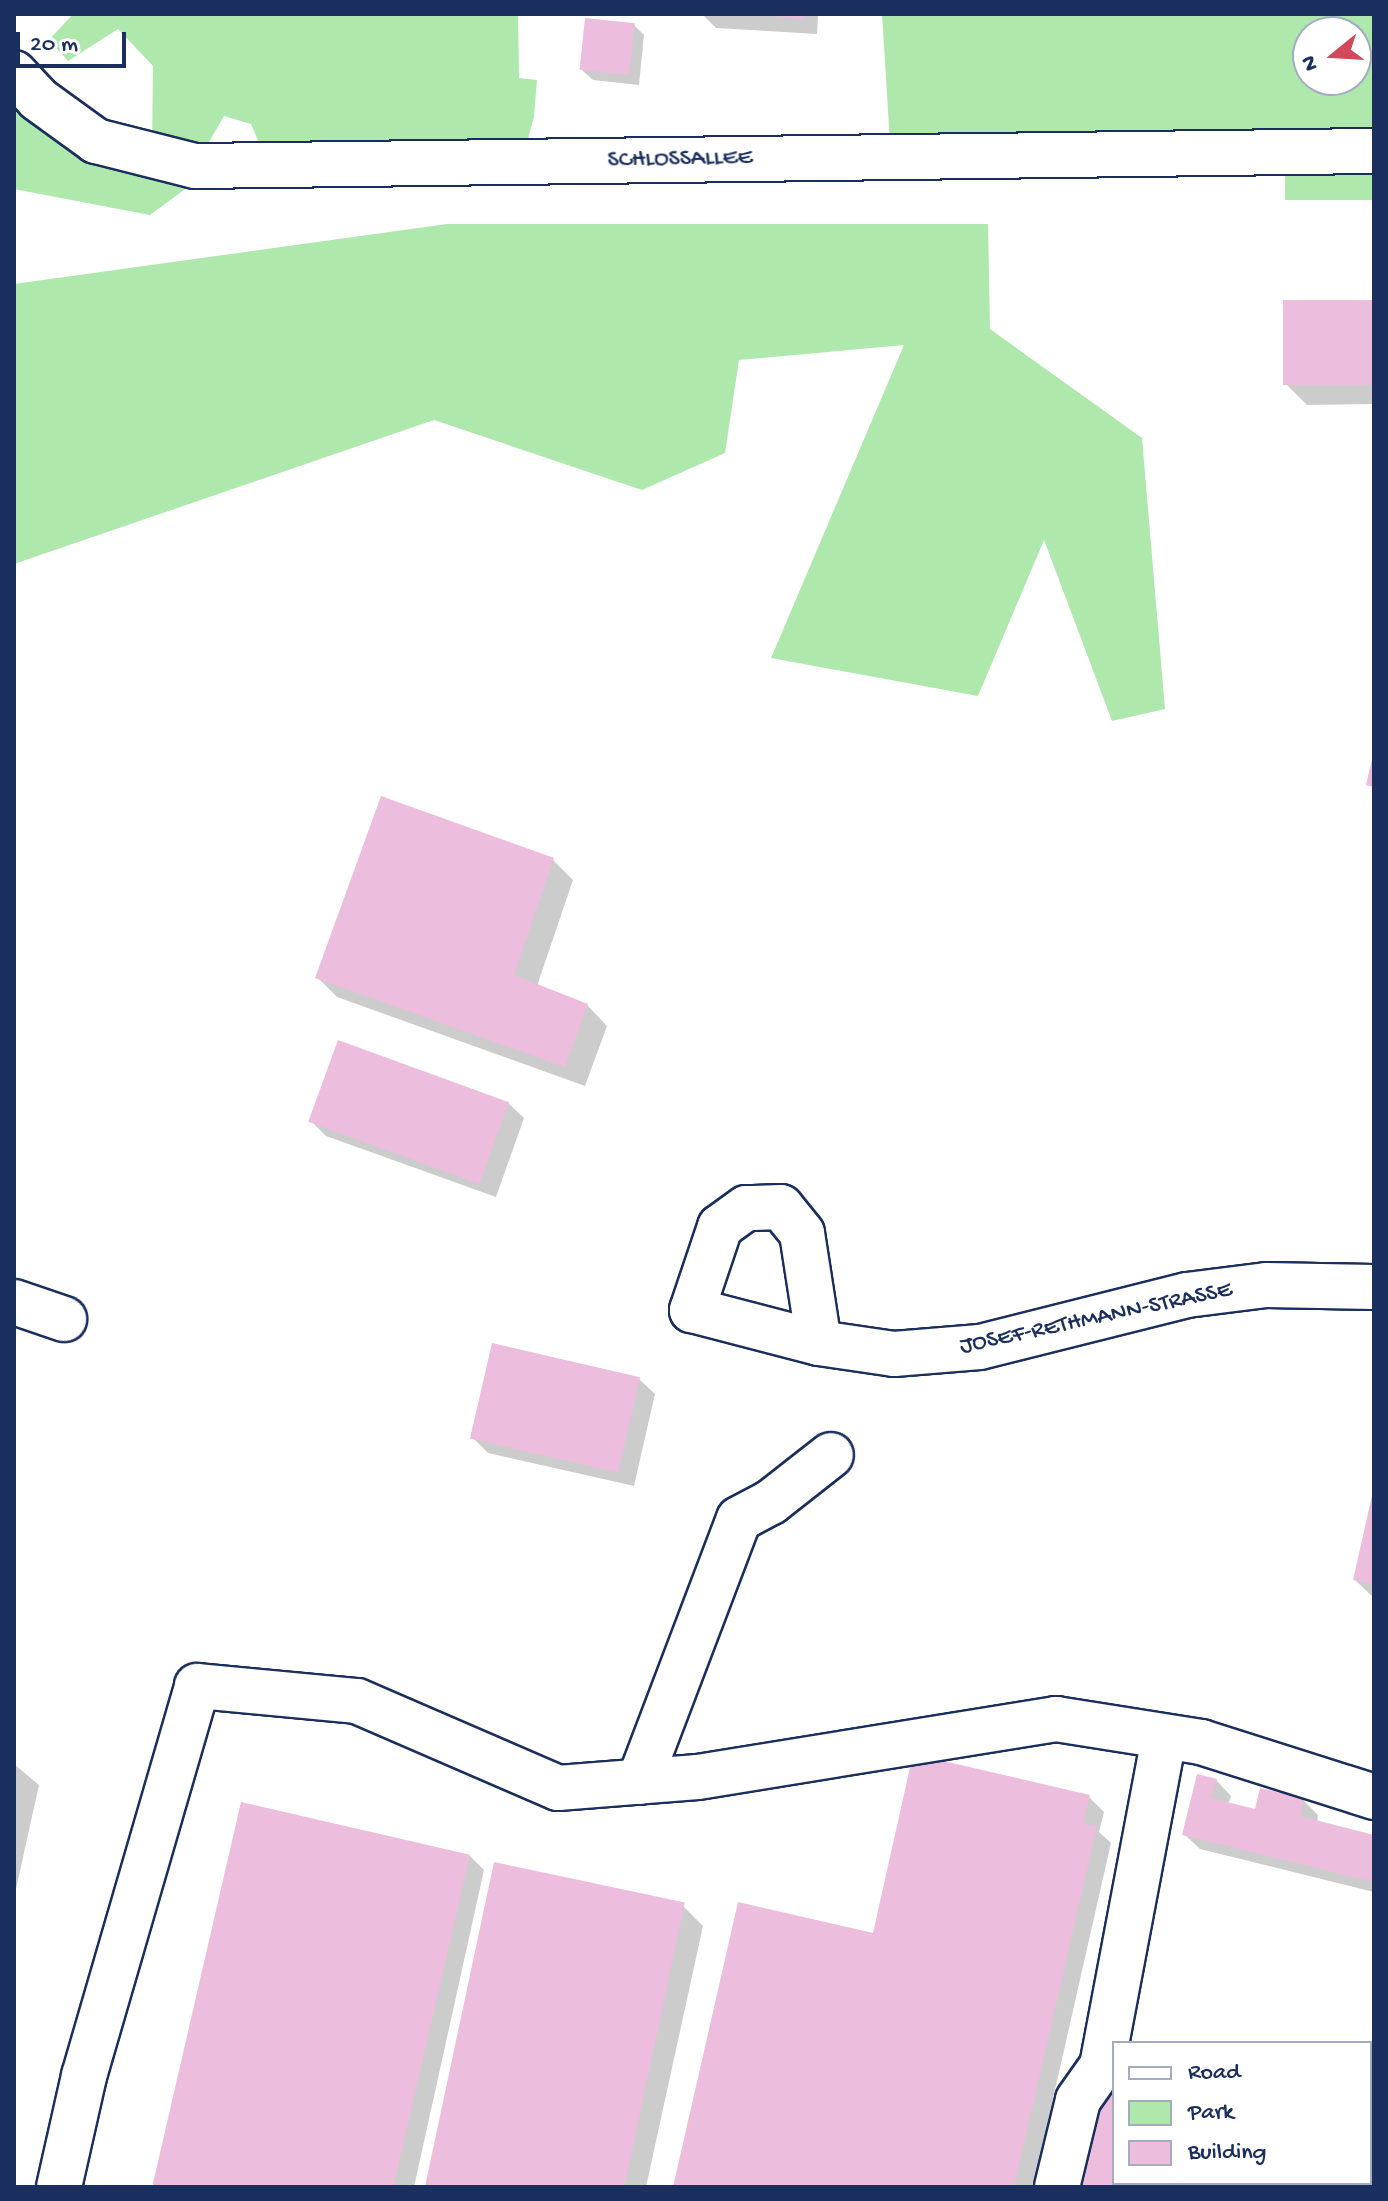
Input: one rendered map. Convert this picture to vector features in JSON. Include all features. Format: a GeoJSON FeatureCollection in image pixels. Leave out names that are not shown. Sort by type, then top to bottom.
{"type":"FeatureCollection","features":[{"type":"Feature","properties":{"kind":"street","name":"SCHLOSSALLEE"},"geometry":{"type":"LineString","coordinates":[[14,73],[38,99],[96,141],[195,166],[1374,151]]}},
{"type":"Feature","properties":{"kind":"street","name":"JOSEF-RETHMANN-STRASSE"},"geometry":{"type":"LineString","coordinates":[[819,1343],[894,1354],[980,1347],[1187,1295],[1266,1285],[1374,1287]]}},
{"type":"Feature","properties":{"kind":"street"},"geometry":{"type":"LineString","coordinates":[[14,1302],[64,1319]]}},
{"type":"Feature","properties":{"kind":"street"},"geometry":{"type":"LineString","coordinates":[[639,1782],[739,1519],[771,1502],[831,1455]]}},
{"type":"Feature","properties":{"kind":"street"},"geometry":{"type":"LineString","coordinates":[[59,2187],[84,2076],[197,1686],[357,1701],[558,1788],[698,1777],[1056,1719],[1201,1742],[1374,1797]]}},
{"type":"Feature","properties":{"kind":"street"},"geometry":{"type":"LineString","coordinates":[[1112,2041],[1164,1737]]}},
{"type":"Feature","properties":{"kind":"street"},"geometry":{"type":"LineString","coordinates":[[1057,2187],[1078,2100],[1108,2067],[1112,2043]]}},
{"type":"Feature","properties":{"kind":"green space"},"geometry":{"type":"Polygon","coordinates":[[[73,14],[518,14],[519,78],[537,80],[534,117],[525,149],[262,150],[251,124],[224,116],[202,154],[152,145],[153,66],[118,29],[68,61],[49,40],[73,14]]]}},
{"type":"Feature","properties":{"kind":"green space"},"geometry":{"type":"Polygon","coordinates":[[[882,14],[1374,14],[1374,138],[890,143],[882,14]]]}},
{"type":"Feature","properties":{"kind":"green space"},"geometry":{"type":"Polygon","coordinates":[[[14,106],[192,184],[150,215],[14,189],[14,106]]]}},
{"type":"Feature","properties":{"kind":"green space"},"geometry":{"type":"Polygon","coordinates":[[[1285,166],[1374,166],[1374,200],[1285,200],[1285,166]]]}},
{"type":"Feature","properties":{"kind":"green space"},"geometry":{"type":"Polygon","coordinates":[[[447,224],[988,224],[990,329],[1142,438],[1165,709],[1112,721],[1044,540],[978,696],[771,658],[904,345],[739,360],[725,453],[642,490],[434,420],[14,564],[14,284],[447,224]]]}},
{"type":"Feature","properties":{"kind":"building"},"geometry":{"type":"Polygon","coordinates":[[[751,14],[803,14],[803,19],[751,14]]]}},
{"type":"Feature","properties":{"kind":"building"},"geometry":{"type":"Polygon","coordinates":[[[585,18],[635,23],[629,75],[580,70],[585,18]]]}},
{"type":"Feature","properties":{"kind":"building"},"geometry":{"type":"Polygon","coordinates":[[[1283,300],[1374,300],[1374,385],[1283,385],[1283,300]]]}},
{"type":"Feature","properties":{"kind":"building"},"geometry":{"type":"Polygon","coordinates":[[[1374,755],[1374,787],[1366,785],[1374,755]]]}},
{"type":"Feature","properties":{"kind":"building"},"geometry":{"type":"Polygon","coordinates":[[[381,796],[554,858],[514,975],[588,1004],[565,1067],[315,978],[381,796]]]}},
{"type":"Feature","properties":{"kind":"building"},"geometry":{"type":"Polygon","coordinates":[[[338,1040],[509,1102],[479,1184],[308,1122],[338,1040]]]}},
{"type":"Feature","properties":{"kind":"building"},"geometry":{"type":"Polygon","coordinates":[[[492,1343],[640,1377],[618,1473],[470,1438],[492,1343]]]}},
{"type":"Feature","properties":{"kind":"building"},"geometry":{"type":"Polygon","coordinates":[[[1374,1491],[1374,1585],[1353,1580],[1374,1491]]]}},
{"type":"Feature","properties":{"kind":"building"},"geometry":{"type":"Polygon","coordinates":[[[913,1754],[1090,1795],[1083,1824],[1097,1826],[1014,2187],[673,2187],[738,1902],[873,1933],[913,1754]]]}},
{"type":"Feature","properties":{"kind":"building"},"geometry":{"type":"Polygon","coordinates":[[[1197,1774],[1217,1779],[1211,1798],[1255,1809],[1260,1788],[1304,1798],[1300,1816],[1374,1835],[1374,1882],[1182,1835],[1197,1774]]]}},
{"type":"Feature","properties":{"kind":"building"},"geometry":{"type":"Polygon","coordinates":[[[241,1802],[470,1855],[393,2187],[152,2186],[241,1802]]]}},
{"type":"Feature","properties":{"kind":"building"},"geometry":{"type":"Polygon","coordinates":[[[494,1862],[685,1903],[624,2187],[425,2187],[494,1862]]]}},
{"type":"Feature","properties":{"kind":"building"},"geometry":{"type":"Polygon","coordinates":[[[1103,2089],[1112,2091],[1112,2185],[1258,2185],[1257,2187],[1080,2187],[1103,2089]]]}},
{"type":"Feature","properties":{"kind":"building"},"geometry":{"type":"Polygon","coordinates":[[[1372,2119],[1374,2187],[1287,2187],[1372,2185],[1372,2119]]]}}]}
